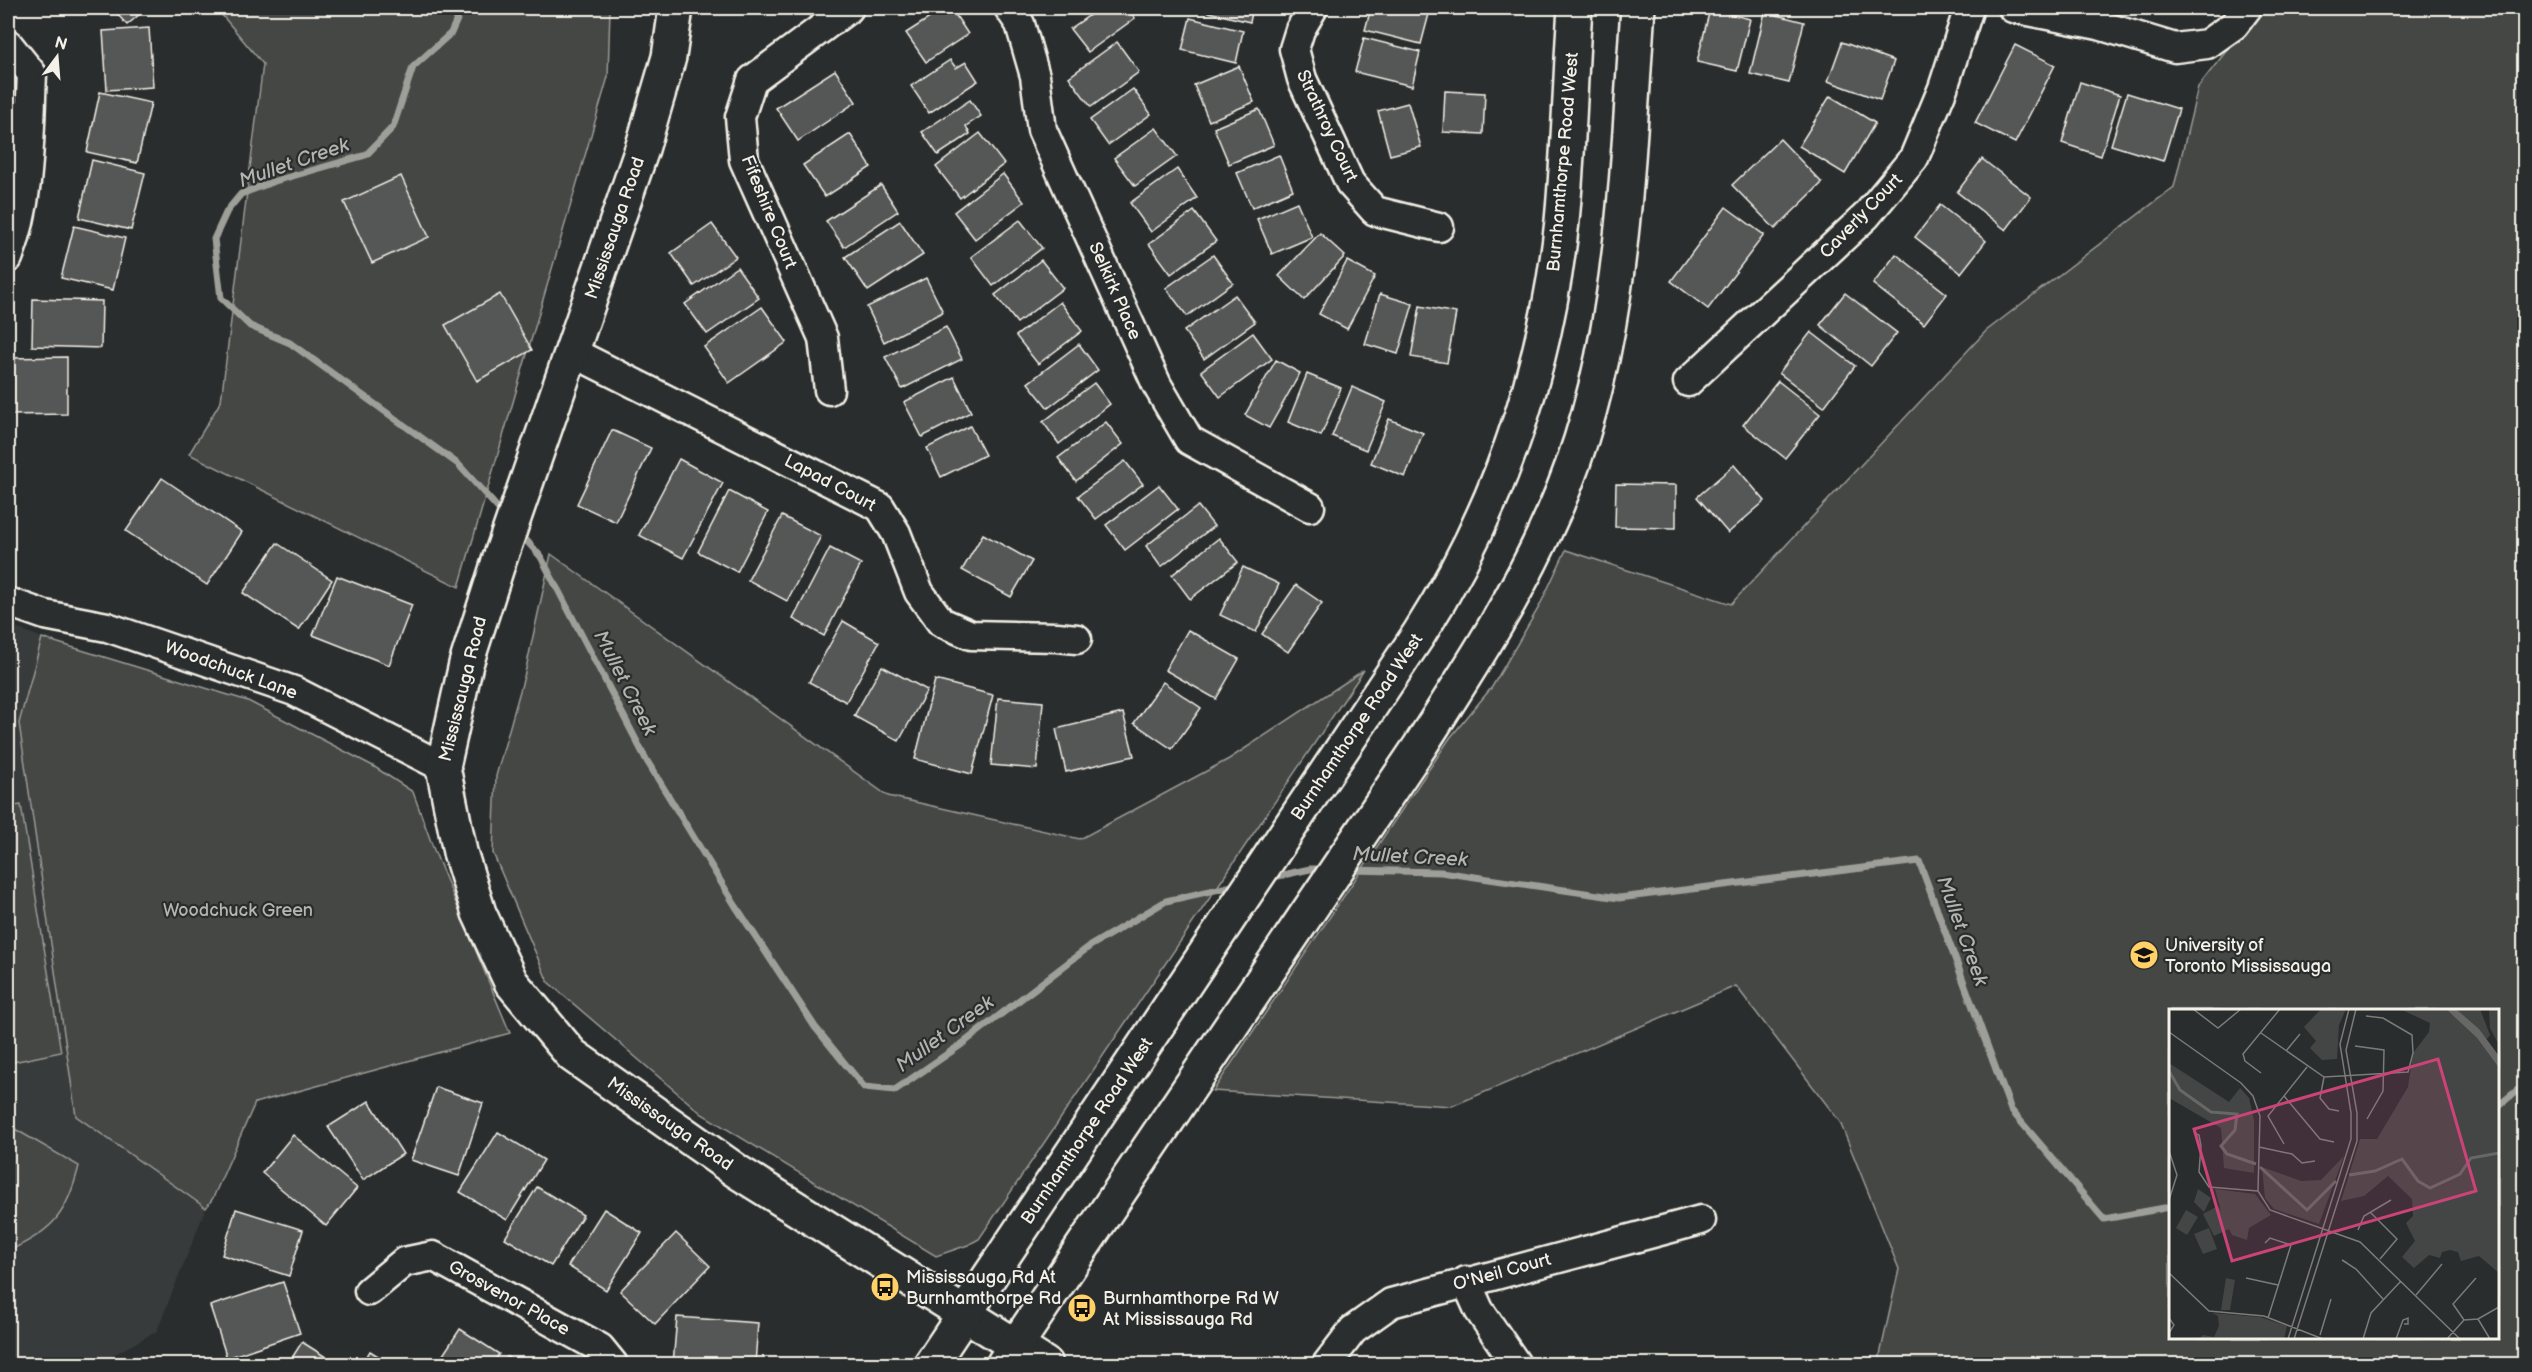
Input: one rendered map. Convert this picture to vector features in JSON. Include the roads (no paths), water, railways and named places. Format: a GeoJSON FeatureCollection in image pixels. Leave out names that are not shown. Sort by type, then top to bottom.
{"type":"FeatureCollection","features":[{"type":"Feature","properties":{"kind":"main road","name":"Mississauga Road"},"geometry":{"type":"LineString","coordinates":[[676,8],[669,57],[642,149],[498,564],[466,664],[443,767],[460,852],[479,913],[511,982],[572,1055],[738,1172],[965,1314],[1010,1355],[1045,1365]]}},
{"type":"Feature","properties":{"kind":"main road","name":"Burnhamthorpe Road West"},"geometry":{"type":"LineString","coordinates":[[931,1365],[1368,711],[1433,612],[1462,562],[1502,475],[1530,393],[1548,314],[1562,222],[1575,8]]}},
{"type":"Feature","properties":{"kind":"main road"},"geometry":{"type":"LineString","coordinates":[[1010,1355],[1420,746],[1484,646],[1529,567],[1554,513],[1577,452],[1608,334],[1622,235],[1638,8]]}},
{"type":"Feature","properties":{"kind":"street","name":"Fifeshire Court"},"geometry":{"type":"LineString","coordinates":[[829,390],[823,339],[744,160],[740,117],[752,80],[849,8]]}},
{"type":"Feature","properties":{"kind":"street","name":"Selkirk Place"},"geometry":{"type":"LineString","coordinates":[[1009,8],[1020,24],[1035,76],[1042,130],[1157,385],[1189,440],[1310,507]]}},
{"type":"Feature","properties":{"kind":"street","name":"Strathroy Court"},"geometry":{"type":"LineString","coordinates":[[1312,8],[1300,30],[1294,49],[1302,78],[1350,183],[1376,211],[1439,227]]}},
{"type":"Feature","properties":{"kind":"street","name":"Caverly Court"},"geometry":{"type":"LineString","coordinates":[[1688,382],[1866,216],[1914,158],[1943,88],[1969,8]]}},
{"type":"Feature","properties":{"kind":"street"},"geometry":{"type":"LineString","coordinates":[[2013,8],[2099,25],[2175,48],[2207,44],[2234,25],[2247,8]]}},
{"type":"Feature","properties":{"kind":"street"},"geometry":{"type":"LineString","coordinates":[[8,44],[32,74],[26,179],[16,238],[8,258]]}},
{"type":"Feature","properties":{"kind":"street","name":"Lapad Court"},"geometry":{"type":"LineString","coordinates":[[572,352],[880,507],[896,533],[919,592],[941,622],[971,635],[1077,639]]}},
{"type":"Feature","properties":{"kind":"street","name":"Woodchuck Lane"},"geometry":{"type":"LineString","coordinates":[[8,602],[45,615],[107,627],[294,691],[443,767]]}},
{"type":"Feature","properties":{"kind":"street","name":"O'Neil Court"},"geometry":{"type":"LineString","coordinates":[[1327,1365],[1353,1330],[1391,1302],[1701,1220]]}},
{"type":"Feature","properties":{"kind":"street","name":"Grosvenor Place"},"geometry":{"type":"LineString","coordinates":[[369,1291],[404,1262],[433,1256],[600,1348],[614,1365]]}},
{"type":"Feature","properties":{"kind":"street"},"geometry":{"type":"LineString","coordinates":[[1466,1281],[1479,1310],[1516,1365]]}},
{"type":"Feature","properties":{"kind":"waterway","name":"Mullet Creek"},"geometry":{"type":"LineString","coordinates":[[462,8],[451,33],[413,67],[393,127],[366,155],[275,181],[241,194],[227,211],[214,239],[221,298],[250,326],[290,343],[458,464],[504,515]]}},
{"type":"Feature","properties":{"kind":"waterway","name":"Mullet Creek"},"geometry":{"type":"LineString","coordinates":[[519,532],[541,557],[647,761],[735,905],[815,1027],[864,1087],[895,1090],[962,1044],[1090,946],[1166,901],[1237,885]]}},
{"type":"Feature","properties":{"kind":"waterway","name":"Mullet Creek"},"geometry":{"type":"LineString","coordinates":[[1349,870],[1441,872],[1619,898],[1919,861],[2011,1110],[2104,1219],[2169,1207]]}},
{"type":"Feature","properties":{"kind":"waterway","name":"Mullet Creek"},"geometry":{"type":"LineString","coordinates":[[1269,878],[1310,869],[1326,869]]}},
{"type":"Feature","properties":{"kind":"waterway","name":"Mullet Creek"},"geometry":{"type":"LineString","coordinates":[[2499,1105],[2524,1085]]}},
{"type":"Feature","properties":{"kind":"place","name":"University of Toronto Mississauga"},"geometry":{"type":"Point","coordinates":[2144,955]}},
{"type":"Feature","properties":{"kind":"place","name":"Mississauga Rd At Burnhamthorpe Rd"},"geometry":{"type":"Point","coordinates":[885,1287]}},
{"type":"Feature","properties":{"kind":"place","name":"Burnhamthorpe Rd W At Mississauga Rd"},"geometry":{"type":"Point","coordinates":[1082,1308]}},
{"type":"Feature","properties":{"kind":"park label","name":"Woodchuck Green"},"geometry":{"type":"Point","coordinates":[238,910]}}]}
